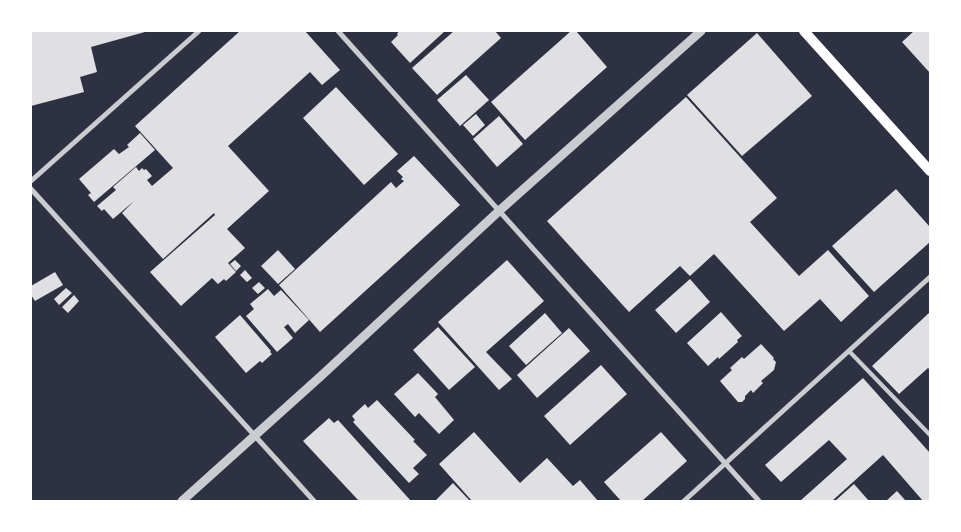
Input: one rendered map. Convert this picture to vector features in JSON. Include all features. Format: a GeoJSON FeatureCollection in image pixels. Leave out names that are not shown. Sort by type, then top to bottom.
{"type":"FeatureCollection","features":[{"type":"Feature","properties":{"kind":"main road"},"geometry":{"type":"LineString","coordinates":[[804,31],[930,171]]}},
{"type":"Feature","properties":{"kind":"street"},"geometry":{"type":"LineString","coordinates":[[31,181],[198,31]]}},
{"type":"Feature","properties":{"kind":"street"},"geometry":{"type":"LineString","coordinates":[[338,31],[759,501]]}},
{"type":"Feature","properties":{"kind":"street"},"geometry":{"type":"LineString","coordinates":[[182,501],[499,211],[701,31]]}},
{"type":"Feature","properties":{"kind":"street"},"geometry":{"type":"LineString","coordinates":[[31,189],[314,501]]}},
{"type":"Feature","properties":{"kind":"street"},"geometry":{"type":"LineString","coordinates":[[684,501],[930,277]]}},
{"type":"Feature","properties":{"kind":"lane"},"geometry":{"type":"LineString","coordinates":[[849,351],[930,434]]}},
{"type":"Feature","properties":{"kind":"building"},"geometry":{"type":"Polygon","coordinates":[[[31,31],[145,32],[91,47],[97,72],[80,77],[84,92],[31,106],[31,31]]]}},
{"type":"Feature","properties":{"kind":"building"},"geometry":{"type":"Polygon","coordinates":[[[240,31],[305,31],[340,70],[322,85],[310,72],[228,146],[269,191],[227,229],[245,248],[228,263],[236,272],[226,281],[224,279],[218,284],[212,278],[181,306],[150,272],[215,215],[214,213],[163,259],[122,213],[134,201],[113,219],[104,209],[102,211],[97,206],[116,190],[113,187],[136,167],[139,171],[142,168],[146,169],[152,176],[147,180],[152,186],[173,168],[135,126],[240,31]]]}},
{"type":"Feature","properties":{"kind":"building"},"geometry":{"type":"Polygon","coordinates":[[[399,31],[445,31],[410,63],[391,42],[398,35],[399,31]]]}},
{"type":"Feature","properties":{"kind":"building"},"geometry":{"type":"Polygon","coordinates":[[[454,31],[495,31],[501,38],[437,95],[412,68],[454,31]]]}},
{"type":"Feature","properties":{"kind":"building"},"geometry":{"type":"Polygon","coordinates":[[[571,31],[576,31],[607,67],[525,140],[491,102],[571,31]]]}},
{"type":"Feature","properties":{"kind":"building"},"geometry":{"type":"Polygon","coordinates":[[[914,31],[930,31],[930,73],[902,42],[914,31]]]}},
{"type":"Feature","properties":{"kind":"building"},"geometry":{"type":"Polygon","coordinates":[[[757,33],[812,96],[742,156],[687,95],[757,33]]]}},
{"type":"Feature","properties":{"kind":"building"},"geometry":{"type":"Polygon","coordinates":[[[466,75],[489,100],[460,126],[437,100],[466,75]]]}},
{"type":"Feature","properties":{"kind":"building"},"geometry":{"type":"Polygon","coordinates":[[[336,87],[398,154],[364,185],[303,118],[336,87]]]}},
{"type":"Feature","properties":{"kind":"building"},"geometry":{"type":"Polygon","coordinates":[[[686,97],[777,198],[750,222],[799,276],[828,250],[869,296],[841,322],[820,299],[784,331],[714,254],[690,276],[680,266],[629,312],[547,221],[686,97]]]}},
{"type":"Feature","properties":{"kind":"building"},"geometry":{"type":"Polygon","coordinates":[[[476,114],[485,125],[473,136],[463,125],[476,114]]]}},
{"type":"Feature","properties":{"kind":"building"},"geometry":{"type":"Polygon","coordinates":[[[499,116],[523,144],[497,167],[473,139],[499,116]]]}},
{"type":"Feature","properties":{"kind":"building"},"geometry":{"type":"Polygon","coordinates":[[[140,133],[155,150],[94,202],[88,195],[91,193],[79,179],[114,149],[119,154],[129,147],[127,145],[140,133]]]}},
{"type":"Feature","properties":{"kind":"building"},"geometry":{"type":"Polygon","coordinates":[[[414,156],[460,205],[320,332],[279,285],[391,182],[396,188],[404,181],[397,171],[414,156]]]}},
{"type":"Feature","properties":{"kind":"building"},"geometry":{"type":"Polygon","coordinates":[[[896,189],[930,227],[930,242],[874,292],[832,246],[896,189]]]}},
{"type":"Feature","properties":{"kind":"building"},"geometry":{"type":"Polygon","coordinates":[[[278,250],[295,269],[278,284],[261,266],[278,250]]]}},
{"type":"Feature","properties":{"kind":"building"},"geometry":{"type":"Polygon","coordinates":[[[235,260],[241,266],[236,271],[230,264],[235,260]]]}},
{"type":"Feature","properties":{"kind":"building"},"geometry":{"type":"Polygon","coordinates":[[[507,260],[544,301],[486,352],[512,379],[499,390],[438,322],[507,260]]]}},
{"type":"Feature","properties":{"kind":"building"},"geometry":{"type":"Polygon","coordinates":[[[245,270],[252,278],[247,282],[240,275],[245,270]]]}},
{"type":"Feature","properties":{"kind":"building"},"geometry":{"type":"Polygon","coordinates":[[[55,272],[63,285],[35,301],[31,295],[31,286],[55,272]]]}},
{"type":"Feature","properties":{"kind":"building"},"geometry":{"type":"Polygon","coordinates":[[[690,279],[710,302],[676,333],[655,310],[690,279]]]}},
{"type":"Feature","properties":{"kind":"building"},"geometry":{"type":"Polygon","coordinates":[[[259,282],[265,288],[258,294],[252,288],[259,282]]]}},
{"type":"Feature","properties":{"kind":"building"},"geometry":{"type":"Polygon","coordinates":[[[66,288],[72,293],[59,305],[54,299],[66,288]]]}},
{"type":"Feature","properties":{"kind":"building"},"geometry":{"type":"Polygon","coordinates":[[[268,289],[274,296],[281,290],[309,320],[295,333],[288,324],[284,327],[293,338],[277,352],[246,316],[254,309],[250,304],[268,289]]]}},
{"type":"Feature","properties":{"kind":"building"},"geometry":{"type":"Polygon","coordinates":[[[74,295],[79,301],[68,313],[62,307],[74,295]]]}},
{"type":"Feature","properties":{"kind":"building"},"geometry":{"type":"Polygon","coordinates":[[[721,312],[742,336],[719,359],[718,357],[708,366],[687,343],[721,312]]]}},
{"type":"Feature","properties":{"kind":"building"},"geometry":{"type":"Polygon","coordinates":[[[930,312],[930,370],[928,368],[899,394],[872,366],[930,312]]]}},
{"type":"Feature","properties":{"kind":"building"},"geometry":{"type":"Polygon","coordinates":[[[545,313],[562,333],[526,365],[509,346],[545,313]]]}},
{"type":"Feature","properties":{"kind":"building"},"geometry":{"type":"Polygon","coordinates":[[[240,315],[272,354],[246,373],[215,337],[240,315]]]}},
{"type":"Feature","properties":{"kind":"building"},"geometry":{"type":"Polygon","coordinates":[[[438,327],[475,367],[449,390],[413,350],[438,327]]]}},
{"type":"Feature","properties":{"kind":"building"},"geometry":{"type":"Polygon","coordinates":[[[569,328],[590,351],[537,398],[517,375],[569,328]]]}},
{"type":"Feature","properties":{"kind":"building"},"geometry":{"type":"Polygon","coordinates":[[[761,344],[776,362],[774,370],[761,381],[763,383],[753,393],[751,390],[742,402],[738,402],[720,381],[742,357],[744,359],[761,344]]]}},
{"type":"Feature","properties":{"kind":"building"},"geometry":{"type":"Polygon","coordinates":[[[601,365],[627,394],[570,445],[544,416],[601,365]]]}},
{"type":"Feature","properties":{"kind":"building"},"geometry":{"type":"Polygon","coordinates":[[[418,373],[438,394],[435,397],[454,420],[439,434],[419,413],[415,417],[394,394],[418,373]]]}},
{"type":"Feature","properties":{"kind":"building"},"geometry":{"type":"Polygon","coordinates":[[[863,378],[930,453],[930,501],[923,501],[883,455],[832,501],[800,501],[847,459],[829,440],[781,482],[765,465],[863,378]]]}},
{"type":"Feature","properties":{"kind":"building"},"geometry":{"type":"Polygon","coordinates":[[[377,400],[427,455],[413,468],[419,474],[409,483],[353,422],[355,420],[352,416],[365,404],[368,408],[377,400]]]}},
{"type":"Feature","properties":{"kind":"building"},"geometry":{"type":"Polygon","coordinates":[[[329,418],[334,423],[338,420],[411,501],[359,501],[303,441],[329,418]]]}},
{"type":"Feature","properties":{"kind":"building"},"geometry":{"type":"Polygon","coordinates":[[[474,432],[520,483],[547,458],[573,486],[580,480],[598,501],[472,501],[439,464],[474,432]]]}},
{"type":"Feature","properties":{"kind":"building"},"geometry":{"type":"Polygon","coordinates":[[[661,432],[687,461],[642,501],[621,501],[604,482],[661,432]]]}},
{"type":"Feature","properties":{"kind":"building"},"geometry":{"type":"Polygon","coordinates":[[[453,483],[470,501],[435,501],[453,483]]]}},
{"type":"Feature","properties":{"kind":"building"},"geometry":{"type":"Polygon","coordinates":[[[854,484],[869,501],[835,501],[854,484]]]}},
{"type":"Feature","properties":{"kind":"building"},"geometry":{"type":"Polygon","coordinates":[[[897,491],[905,500],[886,501],[897,491]]]}}]}
